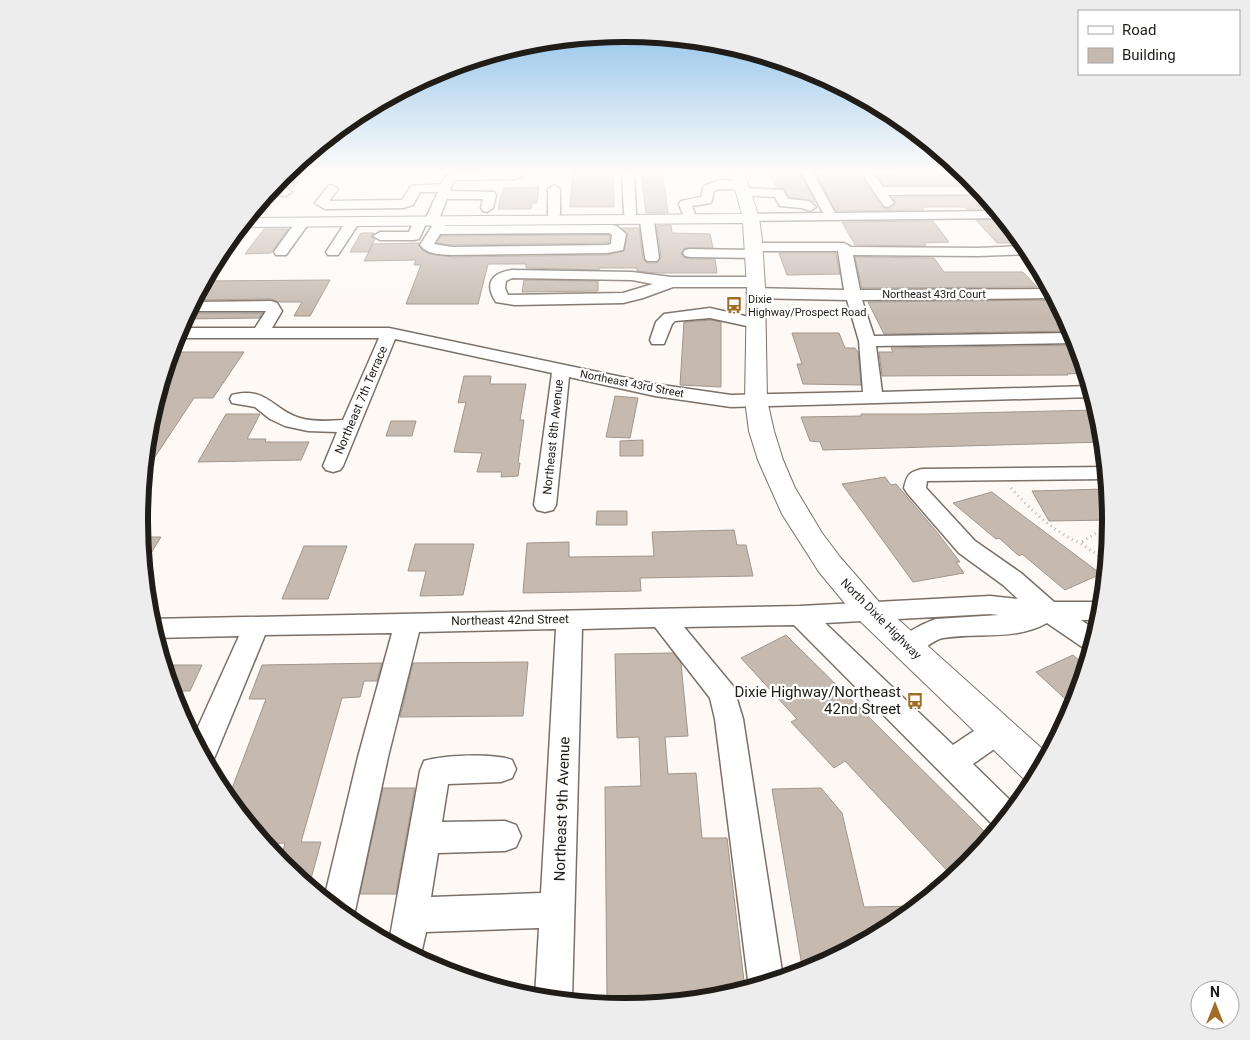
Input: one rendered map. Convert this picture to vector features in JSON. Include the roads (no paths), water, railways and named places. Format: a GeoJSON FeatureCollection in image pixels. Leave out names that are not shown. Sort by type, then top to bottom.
{"type":"FeatureCollection","features":[{"type":"Feature","properties":{"kind":"main road"},"geometry":{"type":"LineString","coordinates":[[342,220],[523,226],[612,225],[648,221],[689,222],[732,220]]}},
{"type":"Feature","properties":{"kind":"main road"},"geometry":{"type":"LineString","coordinates":[[250,224],[433,222],[476,220]]}},
{"type":"Feature","properties":{"kind":"main road"},"geometry":{"type":"LineString","coordinates":[[671,220],[689,222]]}},
{"type":"Feature","properties":{"kind":"main road","name":"North Dixie Highway"},"geometry":{"type":"LineString","coordinates":[[751,220],[755,250],[756,400],[767,450],[780,486],[803,529],[843,582],[869,611],[1035,765]]}},
{"type":"Feature","properties":{"kind":"street"},"geometry":{"type":"LineString","coordinates":[[835,220],[844,246],[853,295],[866,341],[873,398]]}},
{"type":"Feature","properties":{"kind":"street"},"geometry":{"type":"LineString","coordinates":[[648,221],[652,258]]}},
{"type":"Feature","properties":{"kind":"street"},"geometry":{"type":"LineString","coordinates":[[433,222],[428,247],[436,250],[452,251],[614,248],[618,247],[619,238],[612,225]]}},
{"type":"Feature","properties":{"kind":"street"},"geometry":{"type":"LineString","coordinates":[[380,236],[414,236],[433,222]]}},
{"type":"Feature","properties":{"kind":"street"},"geometry":{"type":"LineString","coordinates":[[281,252],[302,223]]}},
{"type":"Feature","properties":{"kind":"street"},"geometry":{"type":"LineString","coordinates":[[334,252],[352,223]]}},
{"type":"Feature","properties":{"kind":"street"},"geometry":{"type":"LineString","coordinates":[[788,238],[844,246]]}},
{"type":"Feature","properties":{"kind":"street"},"geometry":{"type":"LineString","coordinates":[[690,253],[844,246],[978,252],[1019,250]]}},
{"type":"Feature","properties":{"kind":"street"},"geometry":{"type":"LineString","coordinates":[[512,274],[632,276],[671,282],[638,295],[623,298],[502,299],[499,297],[497,288],[499,279],[505,275],[512,274]]}},
{"type":"Feature","properties":{"kind":"street","name":"Northeast 43rd Court"},"geometry":{"type":"LineString","coordinates":[[671,282],[713,282],[720,280],[755,287],[853,295],[1046,294]]}},
{"type":"Feature","properties":{"kind":"street"},"geometry":{"type":"LineString","coordinates":[[710,313],[713,282]]}},
{"type":"Feature","properties":{"kind":"street"},"geometry":{"type":"LineString","coordinates":[[198,307],[271,306],[274,311],[261,332]]}},
{"type":"Feature","properties":{"kind":"street"},"geometry":{"type":"LineString","coordinates":[[658,340],[664,322],[670,317],[710,313],[756,323]]}},
{"type":"Feature","properties":{"kind":"street","name":"Northeast 43rd Street"},"geometry":{"type":"LineString","coordinates":[[186,332],[389,333],[655,390],[731,401],[1085,392]]}},
{"type":"Feature","properties":{"kind":"street","name":"Northeast 7th Terrace"},"geometry":{"type":"LineString","coordinates":[[333,466],[389,333]]}},
{"type":"Feature","properties":{"kind":"street"},"geometry":{"type":"LineString","coordinates":[[866,341],[1066,338]]}},
{"type":"Feature","properties":{"kind":"street","name":"Northeast 8th Avenue"},"geometry":{"type":"LineString","coordinates":[[545,505],[561,369]]}},
{"type":"Feature","properties":{"kind":"street"},"geometry":{"type":"LineString","coordinates":[[239,400],[256,400],[265,403],[284,418],[299,424],[350,426]]}},
{"type":"Feature","properties":{"kind":"street"},"geometry":{"type":"LineString","coordinates":[[1087,638],[1048,611],[1012,579],[967,547],[920,495],[916,488],[917,478],[922,475],[1099,473]]}},
{"type":"Feature","properties":{"kind":"street","name":"Northeast 42nd Street"},"geometry":{"type":"LineString","coordinates":[[160,628],[800,615],[990,605],[1048,611],[1093,611]]}},
{"type":"Feature","properties":{"kind":"street"},"geometry":{"type":"LineString","coordinates":[[907,647],[936,629],[1026,623],[1048,611]]}},
{"type":"Feature","properties":{"kind":"street"},"geometry":{"type":"LineString","coordinates":[[800,615],[1002,813]]}},
{"type":"Feature","properties":{"kind":"street"},"geometry":{"type":"LineString","coordinates":[[661,617],[724,694],[765,976]]}},
{"type":"Feature","properties":{"kind":"street","name":"Northeast 9th Avenue"},"geometry":{"type":"LineString","coordinates":[[554,992],[569,619]]}},
{"type":"Feature","properties":{"kind":"street"},"geometry":{"type":"LineString","coordinates":[[340,903],[373,757],[408,623]]}},
{"type":"Feature","properties":{"kind":"street"},"geometry":{"type":"LineString","coordinates":[[205,747],[256,626]]}},
{"type":"Feature","properties":{"kind":"street"},"geometry":{"type":"LineString","coordinates":[[951,763],[998,731]]}},
{"type":"Feature","properties":{"kind":"street"},"geometry":{"type":"LineString","coordinates":[[406,944],[434,771],[501,769]]}},
{"type":"Feature","properties":{"kind":"street"},"geometry":{"type":"LineString","coordinates":[[424,838],[505,836]]}},
{"type":"Feature","properties":{"kind":"street"},"geometry":{"type":"LineString","coordinates":[[411,915],[558,910]]}},
{"type":"Feature","properties":{"kind":"place","name":"Dixie Highway/Prospect Road"},"geometry":{"type":"Point","coordinates":[734,305]}},
{"type":"Feature","properties":{"kind":"place","name":"Dixie Highway/Northeast 42nd Street"},"geometry":{"type":"Point","coordinates":[915,701]}}]}
